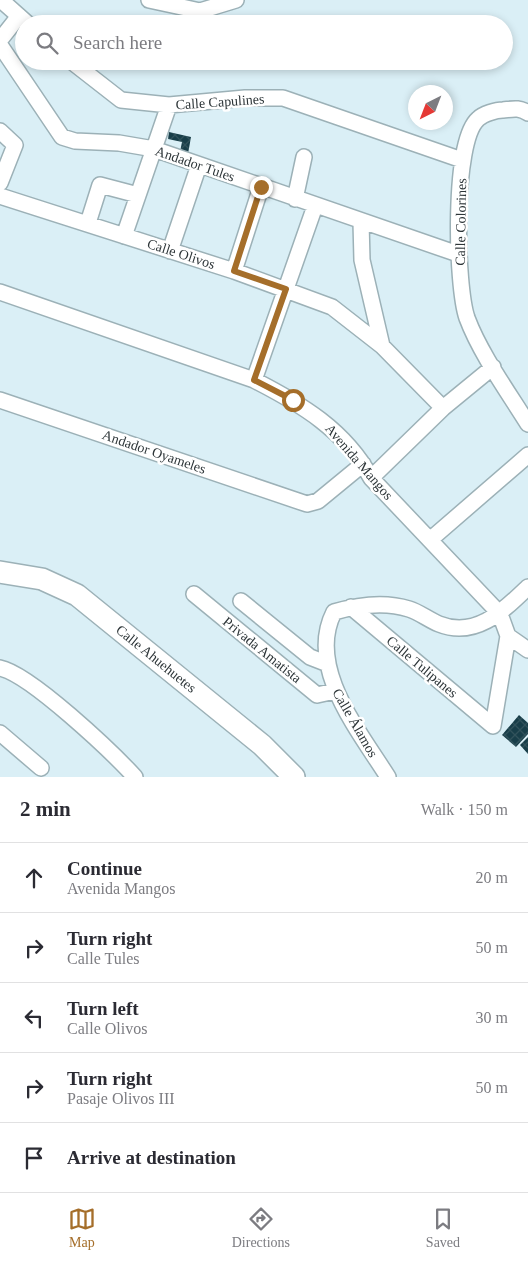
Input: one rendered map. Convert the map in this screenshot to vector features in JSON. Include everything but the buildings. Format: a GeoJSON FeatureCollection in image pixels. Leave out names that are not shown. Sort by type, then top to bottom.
{"type":"FeatureCollection","features":[{"type":"Feature","properties":{"kind":"main road","name":"Calle Ahuehuetes"},"geometry":{"type":"LineString","coordinates":[[0,572],[42,580],[77,595],[262,745],[294,776]]}},
{"type":"Feature","properties":{"kind":"street"},"geometry":{"type":"LineString","coordinates":[[1,0],[18,15]]}},
{"type":"Feature","properties":{"kind":"street"},"geometry":{"type":"LineString","coordinates":[[149,0],[200,11],[236,0]]}},
{"type":"Feature","properties":{"kind":"street"},"geometry":{"type":"LineString","coordinates":[[0,40],[15,28]]}},
{"type":"Feature","properties":{"kind":"street","name":"Andador Tules"},"geometry":{"type":"LineString","coordinates":[[0,45],[15,67]]}},
{"type":"Feature","properties":{"kind":"street","name":"Andador Tules"},"geometry":{"type":"LineString","coordinates":[[17,70],[62,137],[75,141],[119,143],[154,149],[458,254]]}},
{"type":"Feature","properties":{"kind":"street","name":"Calle Capulines"},"geometry":{"type":"LineString","coordinates":[[83,70],[121,100],[169,105],[245,98],[283,98],[462,160]]}},
{"type":"Feature","properties":{"kind":"street"},"geometry":{"type":"LineString","coordinates":[[124,236],[169,105]]}},
{"type":"Feature","properties":{"kind":"street","name":"Calle Colorines"},"geometry":{"type":"LineString","coordinates":[[528,113],[521,108],[498,110],[478,119],[462,160],[458,254],[461,289],[467,318],[493,367],[528,424]]}},
{"type":"Feature","properties":{"kind":"street"},"geometry":{"type":"LineString","coordinates":[[0,131],[15,145],[0,183]]}},
{"type":"Feature","properties":{"kind":"street"},"geometry":{"type":"LineString","coordinates":[[295,199],[304,157]]}},
{"type":"Feature","properties":{"kind":"street"},"geometry":{"type":"LineString","coordinates":[[170,251],[199,165]]}},
{"type":"Feature","properties":{"kind":"street"},"geometry":{"type":"LineString","coordinates":[[88,223],[100,185],[138,195]]}},
{"type":"Feature","properties":{"kind":"street"},"geometry":{"type":"LineString","coordinates":[[234,271],[261,187]]}},
{"type":"Feature","properties":{"kind":"street","name":"Calle Olivos"},"geometry":{"type":"LineString","coordinates":[[0,196],[234,271],[332,307],[382,346],[443,408]]}},
{"type":"Feature","properties":{"kind":"street"},"geometry":{"type":"LineString","coordinates":[[254,380],[315,206]]}},
{"type":"Feature","properties":{"kind":"street"},"geometry":{"type":"LineString","coordinates":[[361,222],[362,260],[382,346]]}},
{"type":"Feature","properties":{"kind":"street","name":"Avenida Mangos"},"geometry":{"type":"LineString","coordinates":[[0,292],[254,380],[293,400],[320,418],[363,464],[371,478],[431,539],[500,614],[508,636]]}},
{"type":"Feature","properties":{"kind":"street"},"geometry":{"type":"LineString","coordinates":[[371,478],[443,408],[493,367]]}},
{"type":"Feature","properties":{"kind":"street","name":"Andador Oyameles"},"geometry":{"type":"LineString","coordinates":[[0,400],[307,504],[318,501],[363,464]]}},
{"type":"Feature","properties":{"kind":"street"},"geometry":{"type":"LineString","coordinates":[[431,539],[528,455]]}},
{"type":"Feature","properties":{"kind":"street","name":"Calle Álamos"},"geometry":{"type":"LineString","coordinates":[[388,777],[335,691],[328,664],[326,627],[334,612],[351,607],[392,605],[409,609],[441,625],[461,628],[482,624],[500,614],[528,587]]}},
{"type":"Feature","properties":{"kind":"street","name":"Privada Amatista"},"geometry":{"type":"LineString","coordinates":[[194,594],[317,695],[335,691]]}},
{"type":"Feature","properties":{"kind":"street"},"geometry":{"type":"LineString","coordinates":[[241,601],[310,656],[328,664]]}},
{"type":"Feature","properties":{"kind":"street","name":"Calle Tulipanes"},"geometry":{"type":"LineString","coordinates":[[351,607],[493,726],[508,636]]}},
{"type":"Feature","properties":{"kind":"street"},"geometry":{"type":"LineString","coordinates":[[508,636],[528,650]]}},
{"type":"Feature","properties":{"kind":"street"},"geometry":{"type":"LineString","coordinates":[[0,668],[28,682],[113,753],[135,777]]}},
{"type":"Feature","properties":{"kind":"street"},"geometry":{"type":"LineString","coordinates":[[0,733],[41,768]]}},
{"type":"Feature","properties":{"kind":"route"},"geometry":{"type":"LineString","coordinates":[[261,187],[234,271],[286,289],[254,380],[293,400]]}}]}
